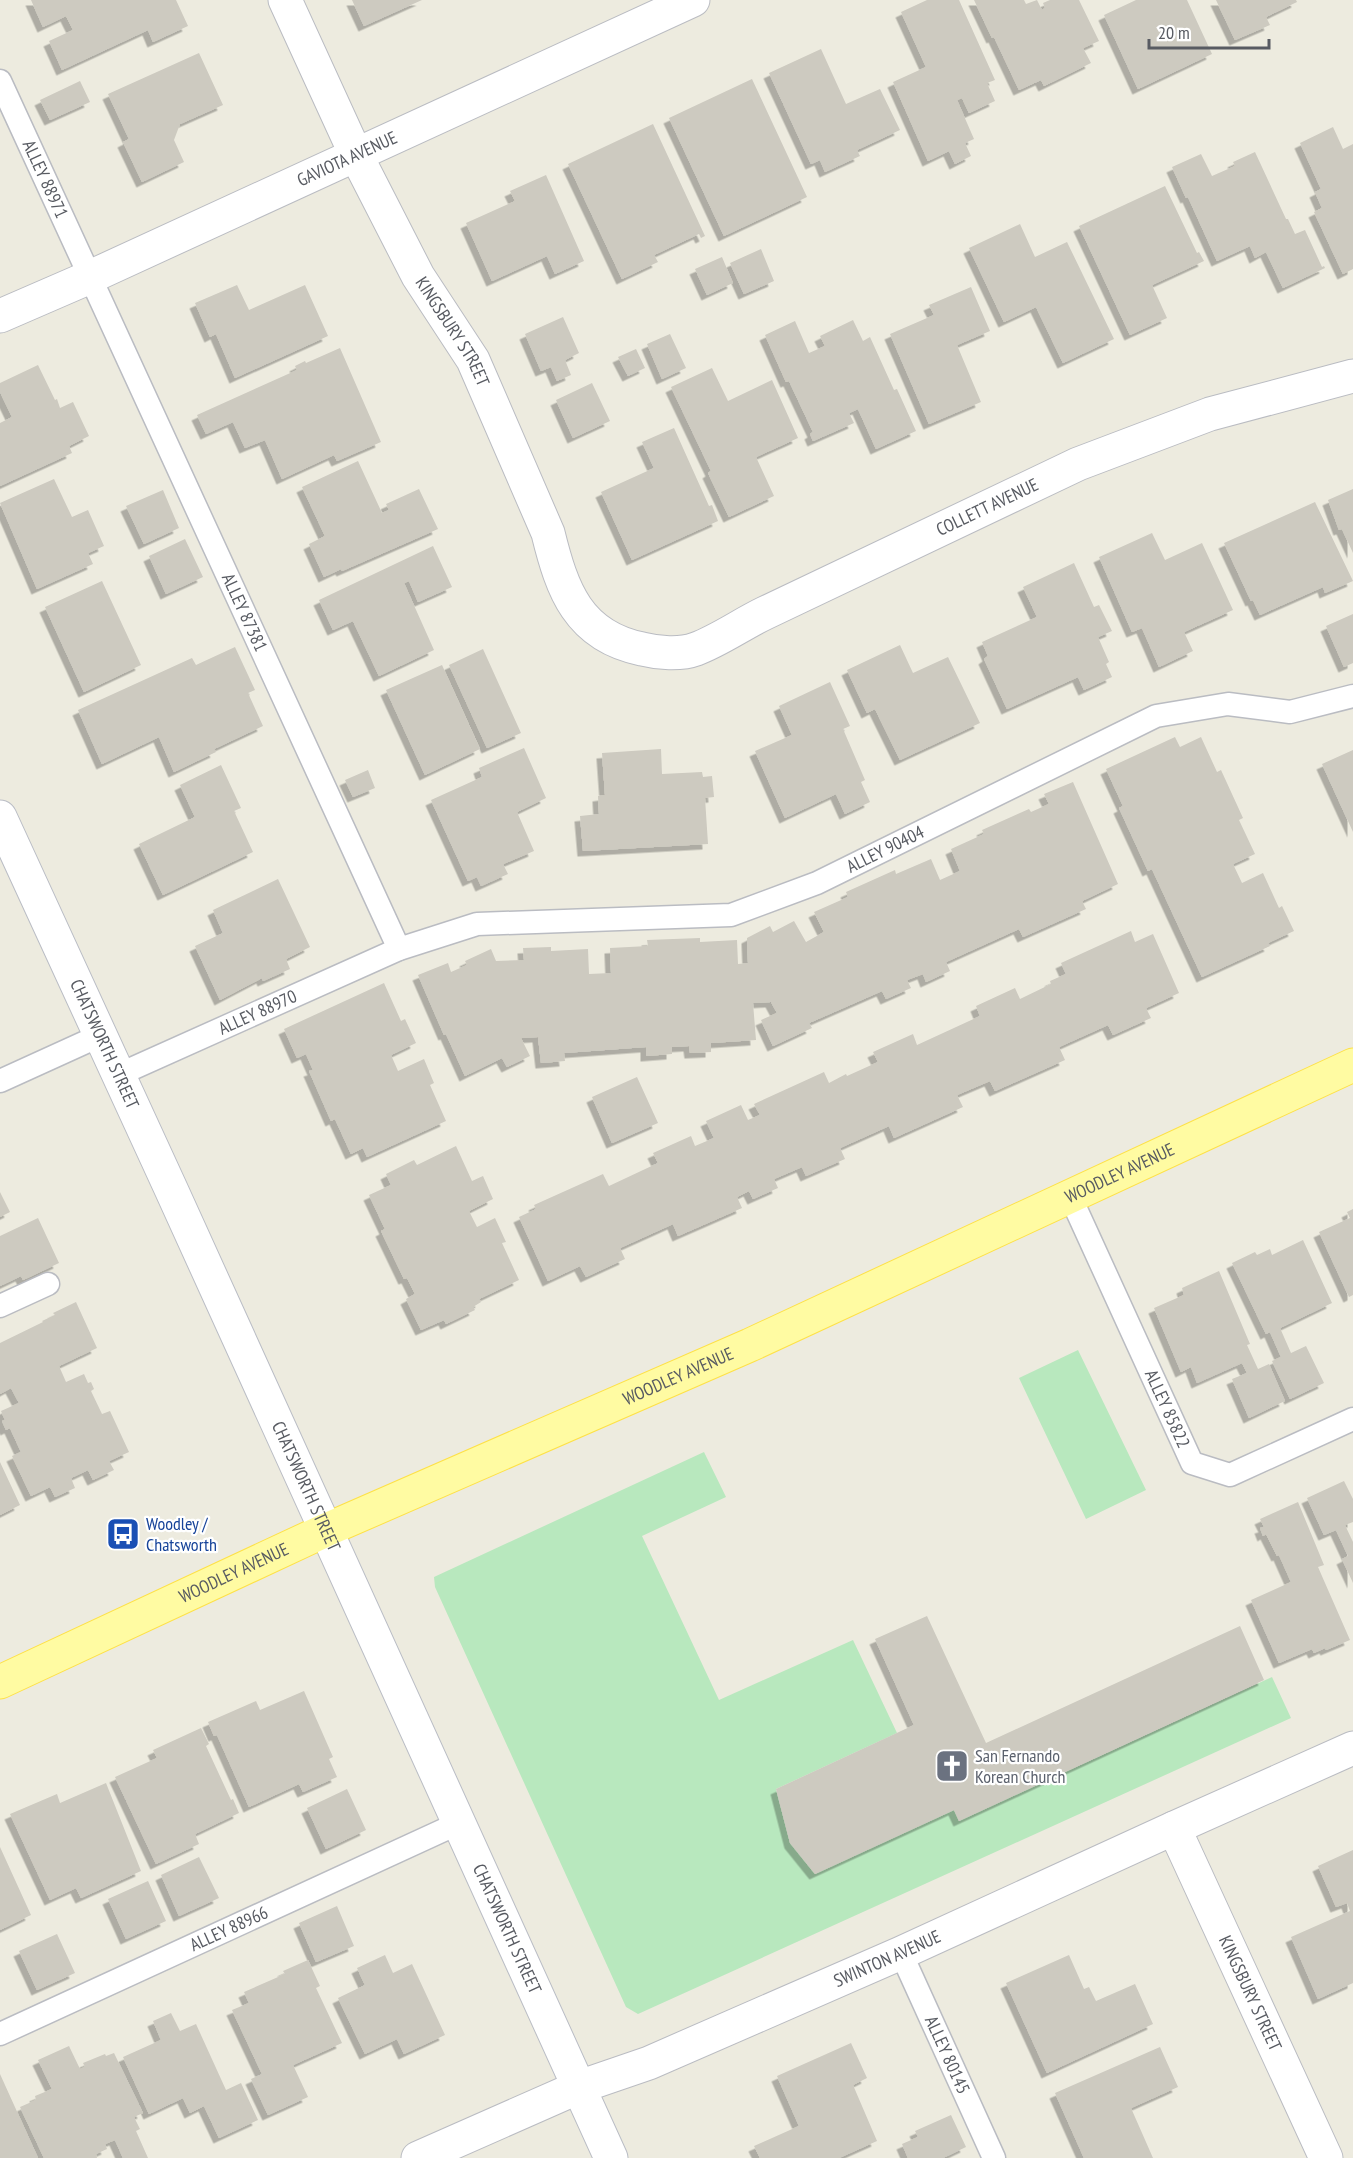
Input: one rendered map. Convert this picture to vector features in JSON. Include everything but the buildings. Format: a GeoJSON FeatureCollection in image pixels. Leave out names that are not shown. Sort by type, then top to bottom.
{"type":"FeatureCollection","features":[{"type":"Feature","properties":{"kind":"main road","name":"WOODLEY AVENUE"},"geometry":{"type":"LineString","coordinates":[[0,1682],[326,1530],[750,1345],[1353,1065]]}},
{"type":"Feature","properties":{"kind":"street","name":"KINGSBURY STREET"},"geometry":{"type":"LineString","coordinates":[[285,0],[356,155],[418,276],[473,360],[548,533],[556,563],[568,593],[579,612],[595,630],[632,647]]}},
{"type":"Feature","properties":{"kind":"street","name":"GAVIOTA AVENUE"},"geometry":{"type":"LineString","coordinates":[[0,316],[90,277],[693,0]]}},
{"type":"Feature","properties":{"kind":"street","name":"COLLETT AVENUE"},"geometry":{"type":"LineString","coordinates":[[632,647],[671,652],[693,650],[714,642],[742,624],[1078,464],[1210,414],[1353,376]]}},
{"type":"Feature","properties":{"kind":"street","name":"CHATSWORTH STREET"},"geometry":{"type":"LineString","coordinates":[[0,818],[611,2158]]}},
{"type":"Feature","properties":{"kind":"street","name":"SWINTON AVENUE"},"geometry":{"type":"LineString","coordinates":[[418,2158],[579,2087],[649,2063],[901,1953],[1353,1748]]}},
{"type":"Feature","properties":{"kind":"street","name":"KINGSBURY STREET"},"geometry":{"type":"LineString","coordinates":[[1174,1828],[1326,2158]]}},
{"type":"Feature","properties":{"kind":"lane","name":"ALLEY 88971"},"geometry":{"type":"LineString","coordinates":[[0,81],[90,277]]}},
{"type":"Feature","properties":{"kind":"lane","name":"ALLEY 87381"},"geometry":{"type":"LineString","coordinates":[[90,277],[399,949]]}},
{"type":"Feature","properties":{"kind":"lane","name":"ALLEY 90404"},"geometry":{"type":"LineString","coordinates":[[399,949],[477,924],[732,915],[817,883],[1156,716],[1228,704],[1290,712],[1353,696]]}},
{"type":"Feature","properties":{"kind":"lane","name":"ALLEY 88970"},"geometry":{"type":"LineString","coordinates":[[118,1075],[399,949]]}},
{"type":"Feature","properties":{"kind":"lane"},"geometry":{"type":"LineString","coordinates":[[0,1080],[99,1036]]}},
{"type":"Feature","properties":{"kind":"lane","name":"ALLEY 85822"},"geometry":{"type":"LineString","coordinates":[[1070,1196],[1192,1463],[1230,1475],[1353,1419]]}},
{"type":"Feature","properties":{"kind":"lane"},"geometry":{"type":"LineString","coordinates":[[0,1306],[48,1284]]}},
{"type":"Feature","properties":{"kind":"lane","name":"ALLEY 88966"},"geometry":{"type":"LineString","coordinates":[[0,2034],[459,1823]]}},
{"type":"Feature","properties":{"kind":"lane","name":"ALLEY 80145"},"geometry":{"type":"LineString","coordinates":[[901,1953],[994,2158]]}},
{"type":"Feature","properties":{"kind":"green space"},"geometry":{"type":"Polygon","coordinates":[[[1078,1350],[1146,1490],[1086,1519],[1019,1378],[1078,1350]]]}},
{"type":"Feature","properties":{"kind":"green space"},"geometry":{"type":"Polygon","coordinates":[[[704,1452],[726,1497],[642,1536],[719,1700],[853,1640],[897,1733],[776,1789],[790,1843],[815,1874],[954,1810],[959,1821],[1272,1677],[1291,1718],[638,2014],[626,2007],[435,1587],[434,1577],[704,1452]]]}},
{"type":"Feature","properties":{"kind":"place","name":"Woodley / Chatsworth"},"geometry":{"type":"Point","coordinates":[123,1534]}},
{"type":"Feature","properties":{"kind":"place","name":"San Fernando Korean Church"},"geometry":{"type":"Point","coordinates":[952,1766]}}]}
